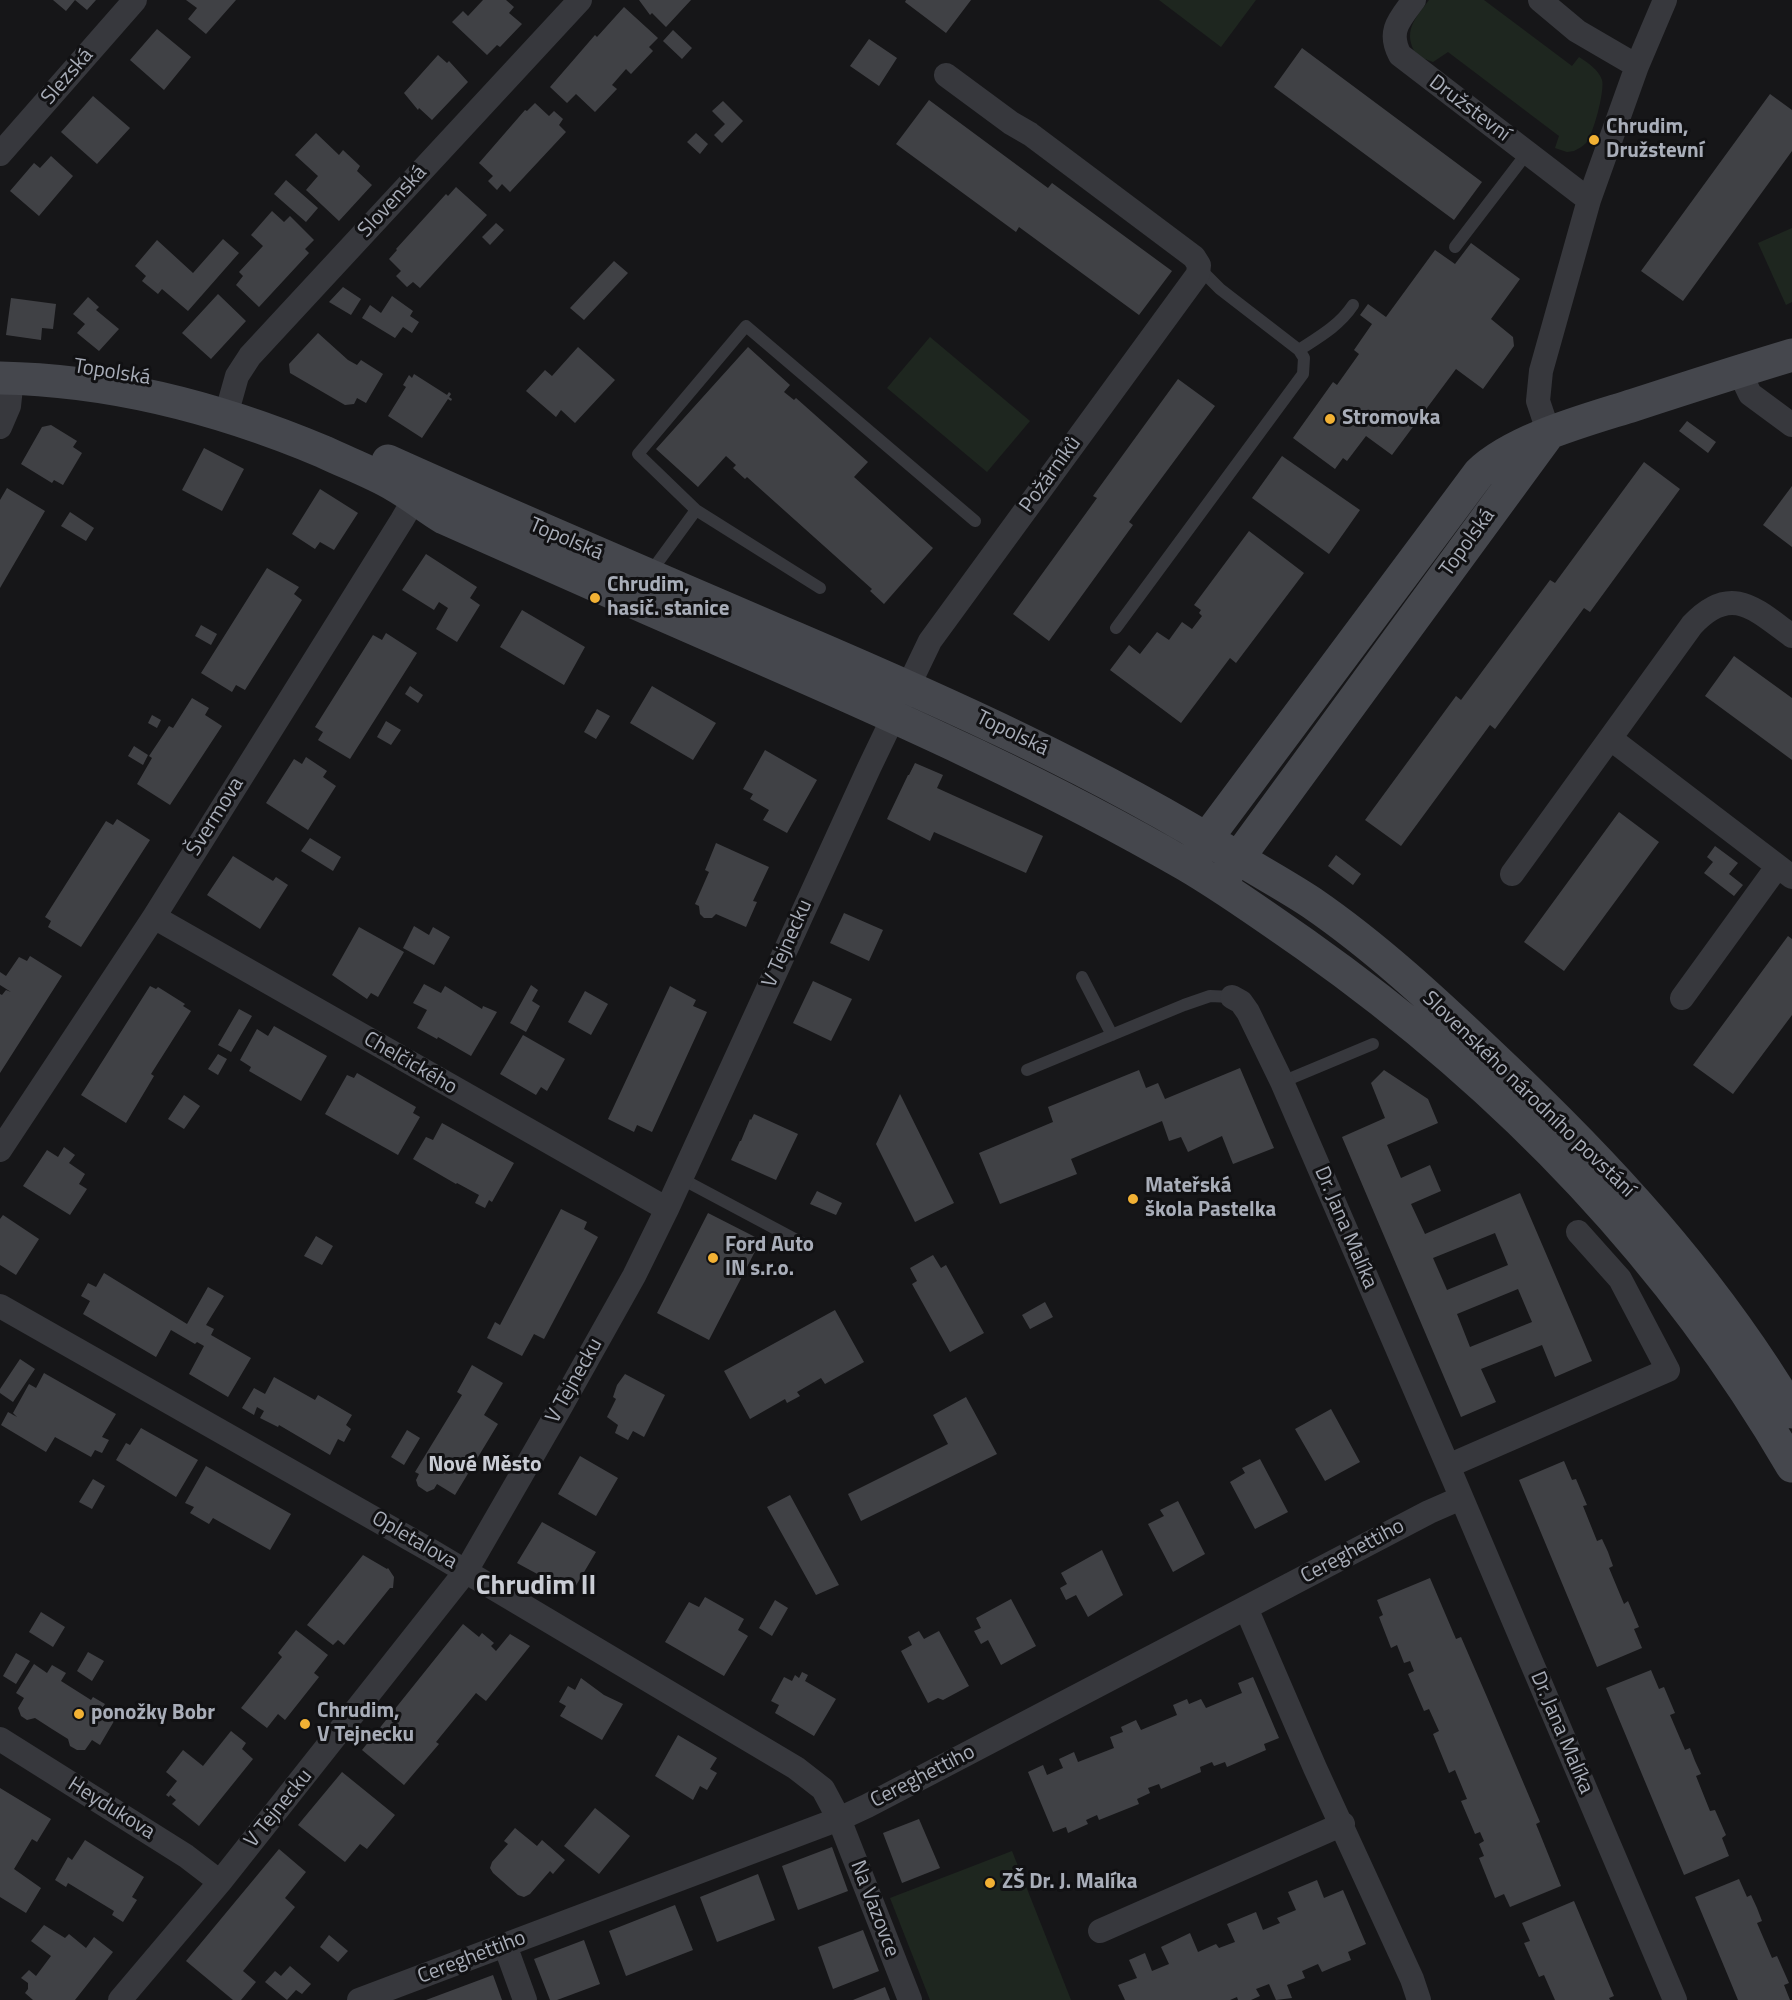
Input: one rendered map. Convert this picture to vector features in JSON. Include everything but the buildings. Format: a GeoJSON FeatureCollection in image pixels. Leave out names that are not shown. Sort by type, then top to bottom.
{"type":"FeatureCollection","features":[{"type":"Feature","properties":{"kind":"main road","name":"Topolská"},"geometry":{"type":"LineString","coordinates":[[1188,867],[1207,838],[1486,466],[1509,451],[1548,434],[1792,355]]}},
{"type":"Feature","properties":{"kind":"main road","name":"Topolská"},"geometry":{"type":"LineString","coordinates":[[4,372],[35,362],[105,370],[186,387],[228,407],[318,431],[420,488],[444,518],[908,686],[1099,777],[1207,838]]}},
{"type":"Feature","properties":{"kind":"main road","name":"Topolská"},"geometry":{"type":"LineString","coordinates":[[646,591],[1053,793],[1219,886],[1237,857],[1548,434]]}},
{"type":"Feature","properties":{"kind":"main road","name":"Slovenského národního povstání"},"geometry":{"type":"LineString","coordinates":[[1207,838],[1310,902],[1361,940],[1445,1011],[1553,1113],[1639,1204],[1695,1272],[1745,1339],[1792,1412]]}},
{"type":"Feature","properties":{"kind":"main road","name":"Slovenského národního povstání"},"geometry":{"type":"LineString","coordinates":[[1219,886],[1398,1013],[1467,1071],[1538,1138],[1634,1241],[1682,1299],[1722,1354],[1792,1466]]}},
{"type":"Feature","properties":{"kind":"street","name":"Slezská"},"geometry":{"type":"LineString","coordinates":[[0,154],[135,0]]}},
{"type":"Feature","properties":{"kind":"street","name":"Slovenská"},"geometry":{"type":"LineString","coordinates":[[228,407],[237,376],[250,356],[580,0]]}},
{"type":"Feature","properties":{"kind":"street","name":"Družstevní"},"geometry":{"type":"LineString","coordinates":[[1414,0],[1400,18],[1394,33],[1396,48],[1400,55],[1588,200]]}},
{"type":"Feature","properties":{"kind":"street"},"geometry":{"type":"LineString","coordinates":[[1540,0],[1577,31],[1636,66]]}},
{"type":"Feature","properties":{"kind":"street"},"geometry":{"type":"LineString","coordinates":[[1548,434],[1538,402],[1541,371],[1588,200],[1636,66],[1665,0]]}},
{"type":"Feature","properties":{"kind":"street"},"geometry":{"type":"LineString","coordinates":[[946,75],[1011,123],[1030,134],[1194,257],[1199,268]]}},
{"type":"Feature","properties":{"kind":"street","name":"Požárníků"},"geometry":{"type":"LineString","coordinates":[[908,686],[933,636],[1198,274],[1199,268]]}},
{"type":"Feature","properties":{"kind":"street"},"geometry":{"type":"LineString","coordinates":[[1739,371],[1750,394],[1792,425]]}},
{"type":"Feature","properties":{"kind":"street"},"geometry":{"type":"LineString","coordinates":[[0,427],[9,406],[4,372]]}},
{"type":"Feature","properties":{"kind":"street","name":"Švermova"},"geometry":{"type":"LineString","coordinates":[[0,1150],[154,917],[420,488]]}},
{"type":"Feature","properties":{"kind":"street"},"geometry":{"type":"LineString","coordinates":[[1512,874],[1692,625],[1710,609],[1719,604],[1743,604],[1760,612],[1792,636]]}},
{"type":"Feature","properties":{"kind":"street","name":"V Tejnecku"},"geometry":{"type":"LineString","coordinates":[[120,2000],[220,1882],[466,1571],[634,1276],[682,1179],[908,686]]}},
{"type":"Feature","properties":{"kind":"street"},"geometry":{"type":"LineString","coordinates":[[1611,739],[1785,872],[1682,998]]}},
{"type":"Feature","properties":{"kind":"street","name":"Chelčického"},"geometry":{"type":"LineString","coordinates":[[154,917],[667,1209]]}},
{"type":"Feature","properties":{"kind":"street","name":"Dr. Jana Malíka"},"geometry":{"type":"LineString","coordinates":[[1232,997],[1241,1002],[1248,1012],[1282,1082],[1675,2000]]}},
{"type":"Feature","properties":{"kind":"street"},"geometry":{"type":"LineString","coordinates":[[1448,1466],[1668,1370],[1620,1279],[1578,1232]]}},
{"type":"Feature","properties":{"kind":"street","name":"Opletalova"},"geometry":{"type":"LineString","coordinates":[[0,1306],[466,1571],[796,1768],[823,1789],[839,1819]]}},
{"type":"Feature","properties":{"kind":"street","name":"Cereghettiho"},"geometry":{"type":"LineString","coordinates":[[359,2000],[839,1819],[894,1793],[1429,1512],[1461,1498]]}},
{"type":"Feature","properties":{"kind":"street"},"geometry":{"type":"LineString","coordinates":[[1246,1608],[1315,1768],[1343,1824],[1412,1979],[1419,2000]]}},
{"type":"Feature","properties":{"kind":"street","name":"Heydukova"},"geometry":{"type":"LineString","coordinates":[[0,1739],[186,1856],[220,1882]]}},
{"type":"Feature","properties":{"kind":"street","name":"Na Vazovce"},"geometry":{"type":"LineString","coordinates":[[839,1819],[910,2000]]}},
{"type":"Feature","properties":{"kind":"street"},"geometry":{"type":"LineString","coordinates":[[1100,1931],[1343,1824]]}},
{"type":"Feature","properties":{"kind":"street"},"geometry":{"type":"LineString","coordinates":[[504,1945],[525,2000]]}},
{"type":"Feature","properties":{"kind":"lane"},"geometry":{"type":"LineString","coordinates":[[1455,247],[1527,153]]}},
{"type":"Feature","properties":{"kind":"lane"},"geometry":{"type":"LineString","coordinates":[[1116,628],[1303,374],[1304,358],[1299,350],[1220,289],[1199,268]]}},
{"type":"Feature","properties":{"kind":"lane"},"geometry":{"type":"LineString","coordinates":[[1299,350],[1341,321],[1353,304]]}},
{"type":"Feature","properties":{"kind":"lane"},"geometry":{"type":"LineString","coordinates":[[820,588],[696,510],[638,454],[746,326],[975,521]]}},
{"type":"Feature","properties":{"kind":"lane"},"geometry":{"type":"LineString","coordinates":[[646,591],[658,562],[696,510]]}},
{"type":"Feature","properties":{"kind":"lane"},"geometry":{"type":"LineString","coordinates":[[1082,977],[1112,1035]]}},
{"type":"Feature","properties":{"kind":"lane"},"geometry":{"type":"LineString","coordinates":[[1027,1070],[1210,996],[1232,997]]}},
{"type":"Feature","properties":{"kind":"lane"},"geometry":{"type":"LineString","coordinates":[[1282,1082],[1373,1044]]}},
{"type":"Feature","properties":{"kind":"lane"},"geometry":{"type":"LineString","coordinates":[[682,1179],[804,1244]]}},
{"type":"Feature","properties":{"kind":"shaded area"},"geometry":{"type":"Polygon","coordinates":[[[1159,0],[1256,0],[1221,47],[1159,0]]]}},
{"type":"Feature","properties":{"kind":"shaded area"},"geometry":{"type":"Polygon","coordinates":[[[1429,0],[1484,0],[1572,66],[1579,57],[1592,67],[1602,80],[1602,93],[1598,113],[1586,143],[1574,151],[1567,152],[1555,148],[1559,136],[1448,52],[1433,62],[1417,56],[1410,40],[1410,33],[1415,20],[1429,0]]]}},
{"type":"Feature","properties":{"kind":"shaded area"},"geometry":{"type":"Polygon","coordinates":[[[1792,228],[1792,302],[1786,305],[1758,243],[1792,228]]]}},
{"type":"Feature","properties":{"kind":"shaded area"},"geometry":{"type":"Polygon","coordinates":[[[930,337],[1030,421],[987,472],[887,388],[930,337]]]}},
{"type":"Feature","properties":{"kind":"shaded area"},"geometry":{"type":"Polygon","coordinates":[[[1012,1851],[1071,2000],[930,2000],[890,1898],[1012,1851]]]}},
{"type":"Feature","properties":{"kind":"place","name":"Chrudim, Družstevní"},"geometry":{"type":"Point","coordinates":[1594,140]}},
{"type":"Feature","properties":{"kind":"place","name":"Stromovka"},"geometry":{"type":"Point","coordinates":[1330,419]}},
{"type":"Feature","properties":{"kind":"place","name":"Chrudim, hasič. stanice"},"geometry":{"type":"Point","coordinates":[595,598]}},
{"type":"Feature","properties":{"kind":"place","name":"Mateřská škola Pastelka"},"geometry":{"type":"Point","coordinates":[1133,1199]}},
{"type":"Feature","properties":{"kind":"place","name":"Ford Auto IN s.r.o."},"geometry":{"type":"Point","coordinates":[713,1258]}},
{"type":"Feature","properties":{"kind":"place","name":"ponožky Bobr"},"geometry":{"type":"Point","coordinates":[79,1714]}},
{"type":"Feature","properties":{"kind":"place","name":"Chrudim, V Tejnecku"},"geometry":{"type":"Point","coordinates":[305,1724]}},
{"type":"Feature","properties":{"kind":"place","name":"ZŠ Dr. J. Malíka"},"geometry":{"type":"Point","coordinates":[990,1883]}},
{"type":"Feature","properties":{"kind":"district","name":"Nové Město"},"geometry":{"type":"Point","coordinates":[485,1466]}},
{"type":"Feature","properties":{"kind":"district","name":"Chrudim II"},"geometry":{"type":"Point","coordinates":[536,1587]}}]}
